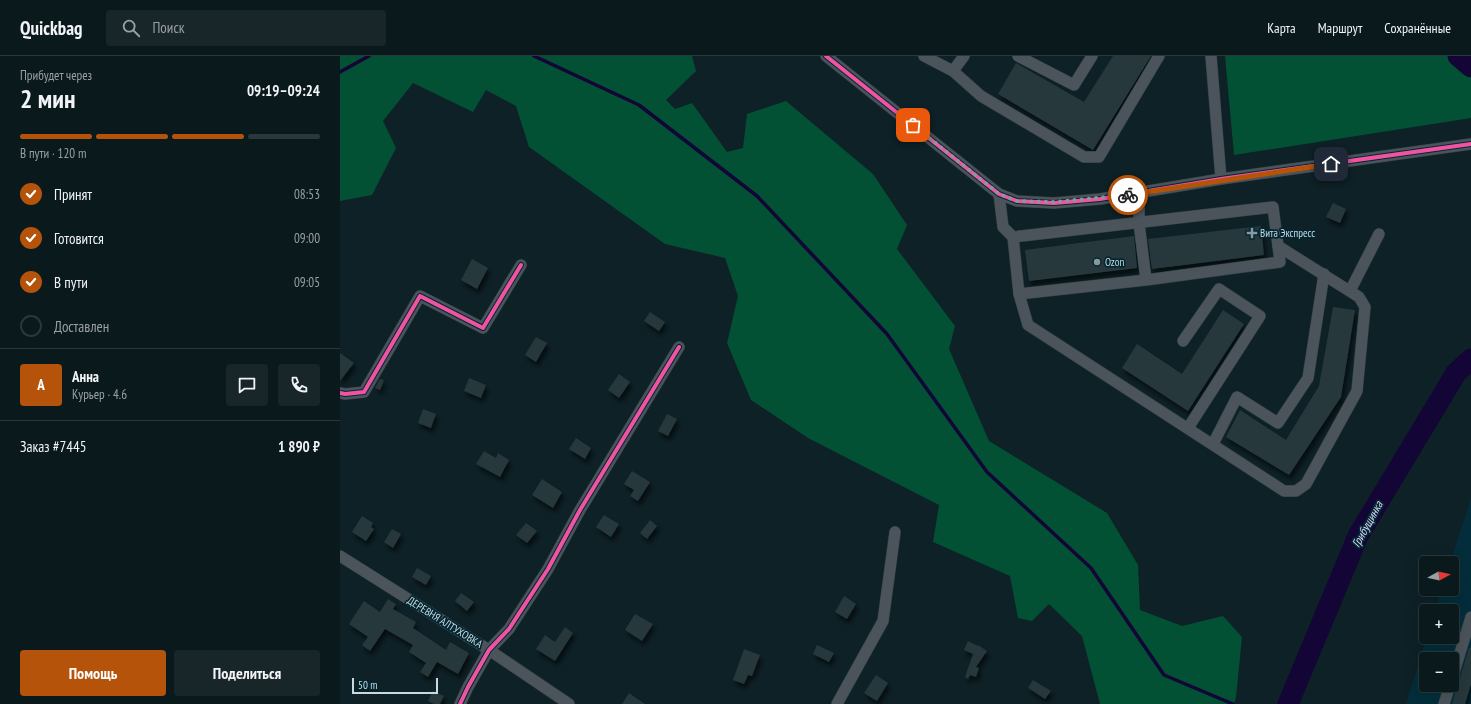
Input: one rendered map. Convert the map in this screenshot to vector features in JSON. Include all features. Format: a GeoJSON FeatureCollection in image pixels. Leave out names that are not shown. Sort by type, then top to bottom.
{"type":"FeatureCollection","features":[{"type":"Feature","properties":{"kind":"street"},"geometry":{"type":"LineString","coordinates":[[826,56],[999,194],[1017,201],[1054,202],[1100,199],[1222,179],[1471,144]]}},
{"type":"Feature","properties":{"kind":"street"},"geometry":{"type":"LineString","coordinates":[[924,56],[952,71],[981,96],[1084,157],[1099,157],[1159,56]]}},
{"type":"Feature","properties":{"kind":"street"},"geometry":{"type":"LineString","coordinates":[[952,71],[964,56]]}},
{"type":"Feature","properties":{"kind":"street"},"geometry":{"type":"LineString","coordinates":[[1018,56],[1074,85],[1092,56]]}},
{"type":"Feature","properties":{"kind":"street"},"geometry":{"type":"LineString","coordinates":[[1211,56],[1222,179]]}},
{"type":"Feature","properties":{"kind":"street"},"geometry":{"type":"LineString","coordinates":[[1139,193],[1139,223],[1146,280]]}},
{"type":"Feature","properties":{"kind":"street"},"geometry":{"type":"LineString","coordinates":[[999,194],[1003,228],[1013,237],[1019,294],[1028,325],[1284,490],[1296,491],[1306,484],[1357,391],[1365,306],[1359,297],[1278,246]]}},
{"type":"Feature","properties":{"kind":"street"},"geometry":{"type":"LineString","coordinates":[[1013,237],[1273,207],[1280,262],[1146,280],[1019,294]]}},
{"type":"Feature","properties":{"kind":"street"},"geometry":{"type":"LineString","coordinates":[[1350,291],[1379,234]]}},
{"type":"Feature","properties":{"kind":"street"},"geometry":{"type":"LineString","coordinates":[[340,393],[345,394],[364,392],[420,296],[483,328],[521,265]]}},
{"type":"Feature","properties":{"kind":"street"},"geometry":{"type":"LineString","coordinates":[[1213,444],[1237,397],[1278,423],[1308,378],[1324,274]]}},
{"type":"Feature","properties":{"kind":"street"},"geometry":{"type":"LineString","coordinates":[[1182,341],[1219,289],[1260,316],[1188,428]]}},
{"type":"Feature","properties":{"kind":"street"},"geometry":{"type":"LineString","coordinates":[[460,704],[489,650],[509,628],[548,569],[580,510],[679,347]]}},
{"type":"Feature","properties":{"kind":"street"},"geometry":{"type":"LineString","coordinates":[[840,703],[883,621],[895,532]]}},
{"type":"Feature","properties":{"kind":"street","name":"ДЕРЕВНЯ АЛТУХОВКА"},"geometry":{"type":"LineString","coordinates":[[340,556],[489,650],[569,704]]}},
{"type":"Feature","properties":{"kind":"street"},"geometry":{"type":"LineString","coordinates":[[1459,656],[1471,617]]}},
{"type":"Feature","properties":{"kind":"street"},"geometry":{"type":"LineString","coordinates":[[1444,704],[1448,692]]}},
{"type":"Feature","properties":{"kind":"shaded area"},"geometry":{"type":"Polygon","coordinates":[[[1471,498],[1471,704],[1406,704],[1419,663],[1419,692],[1459,692],[1459,652],[1422,652],[1425,644],[1459,644],[1459,604],[1437,604],[1440,596],[1459,596],[1459,556],[1452,556],[1471,498]]]}},
{"type":"Feature","properties":{"kind":"green space"},"geometry":{"type":"Polygon","coordinates":[[[340,56],[692,56],[696,71],[666,100],[675,109],[692,103],[727,152],[743,148],[747,114],[786,101],[873,174],[907,225],[897,249],[955,326],[949,349],[989,441],[1107,513],[1138,565],[1140,610],[1182,626],[1223,616],[1242,637],[1234,704],[1100,704],[1082,636],[1049,604],[1032,621],[1018,618],[1010,576],[933,542],[939,505],[808,438],[751,400],[727,343],[738,296],[725,258],[665,244],[529,147],[516,106],[486,90],[473,112],[413,83],[383,121],[396,148],[372,195],[340,201],[340,56]]]}},
{"type":"Feature","properties":{"kind":"green space"},"geometry":{"type":"Polygon","coordinates":[[[1225,56],[1471,56],[1471,118],[1234,155],[1225,56]]]}},
{"type":"Feature","properties":{"kind":"building"},"geometry":{"type":"Polygon","coordinates":[[[1113,56],[1151,56],[1093,150],[998,94],[1016,63],[1084,102],[1113,56]]]}},
{"type":"Feature","properties":{"kind":"building"},"geometry":{"type":"Polygon","coordinates":[[[1333,203],[1346,209],[1340,223],[1326,217],[1333,203]]]}},
{"type":"Feature","properties":{"kind":"building"},"geometry":{"type":"Polygon","coordinates":[[[1261,226],[1264,255],[1152,269],[1148,239],[1261,226]]]}},
{"type":"Feature","properties":{"kind":"building"},"geometry":{"type":"Polygon","coordinates":[[[1134,236],[1137,268],[1029,281],[1025,250],[1134,236]]]}},
{"type":"Feature","properties":{"kind":"building"},"geometry":{"type":"Polygon","coordinates":[[[472,259],[488,268],[477,289],[461,280],[472,259]]]}},
{"type":"Feature","properties":{"kind":"building"},"geometry":{"type":"Polygon","coordinates":[[[1333,307],[1355,310],[1341,397],[1289,475],[1226,437],[1240,410],[1286,440],[1319,386],[1333,307]]]}},
{"type":"Feature","properties":{"kind":"building"},"geometry":{"type":"Polygon","coordinates":[[[1223,310],[1244,324],[1188,411],[1122,368],[1137,344],[1182,374],[1223,310]]]}},
{"type":"Feature","properties":{"kind":"building"},"geometry":{"type":"Polygon","coordinates":[[[650,312],[665,322],[659,331],[644,321],[650,312]]]}},
{"type":"Feature","properties":{"kind":"building"},"geometry":{"type":"Polygon","coordinates":[[[536,337],[547,343],[536,362],[525,355],[536,337]]]}},
{"type":"Feature","properties":{"kind":"building"},"geometry":{"type":"Polygon","coordinates":[[[340,353],[354,363],[340,381],[340,353]]]}},
{"type":"Feature","properties":{"kind":"building"},"geometry":{"type":"Polygon","coordinates":[[[619,374],[630,382],[619,398],[608,390],[619,374]]]}},
{"type":"Feature","properties":{"kind":"building"},"geometry":{"type":"Polygon","coordinates":[[[469,378],[486,385],[481,398],[464,391],[469,378]]]}},
{"type":"Feature","properties":{"kind":"building"},"geometry":{"type":"Polygon","coordinates":[[[380,379],[384,380],[380,390],[375,388],[380,379]]]}},
{"type":"Feature","properties":{"kind":"building"},"geometry":{"type":"Polygon","coordinates":[[[423,409],[436,414],[431,428],[418,423],[423,409]]]}},
{"type":"Feature","properties":{"kind":"building"},"geometry":{"type":"Polygon","coordinates":[[[667,414],[677,419],[668,436],[658,431],[667,414]]]}},
{"type":"Feature","properties":{"kind":"building"},"geometry":{"type":"Polygon","coordinates":[[[576,438],[591,448],[585,459],[569,449],[576,438]]]}},
{"type":"Feature","properties":{"kind":"building"},"geometry":{"type":"Polygon","coordinates":[[[484,451],[496,458],[498,453],[509,460],[500,477],[476,464],[484,451]]]}},
{"type":"Feature","properties":{"kind":"building"},"geometry":{"type":"Polygon","coordinates":[[[632,471],[650,482],[638,501],[630,496],[634,490],[624,484],[632,471]]]}},
{"type":"Feature","properties":{"kind":"building"},"geometry":{"type":"Polygon","coordinates":[[[542,479],[562,492],[553,508],[532,495],[542,479]]]}},
{"type":"Feature","properties":{"kind":"building"},"geometry":{"type":"Polygon","coordinates":[[[604,515],[619,524],[611,537],[596,527],[604,515]]]}},
{"type":"Feature","properties":{"kind":"building"},"geometry":{"type":"Polygon","coordinates":[[[362,516],[373,523],[371,527],[374,529],[366,541],[352,532],[362,516]]]}},
{"type":"Feature","properties":{"kind":"building"},"geometry":{"type":"Polygon","coordinates":[[[650,520],[657,526],[647,539],[640,533],[650,520]]]}},
{"type":"Feature","properties":{"kind":"building"},"geometry":{"type":"Polygon","coordinates":[[[526,523],[537,531],[527,543],[516,535],[526,523]]]}},
{"type":"Feature","properties":{"kind":"building"},"geometry":{"type":"Polygon","coordinates":[[[392,529],[401,534],[393,548],[384,542],[392,529]]]}},
{"type":"Feature","properties":{"kind":"building"},"geometry":{"type":"Polygon","coordinates":[[[417,568],[431,576],[426,585],[412,577],[417,568]]]}},
{"type":"Feature","properties":{"kind":"building"},"geometry":{"type":"Polygon","coordinates":[[[461,593],[474,602],[467,611],[455,601],[461,593]]]}},
{"type":"Feature","properties":{"kind":"building"},"geometry":{"type":"Polygon","coordinates":[[[844,596],[856,604],[847,619],[835,612],[844,596]]]}},
{"type":"Feature","properties":{"kind":"building"},"geometry":{"type":"Polygon","coordinates":[[[388,599],[396,604],[393,609],[416,622],[413,628],[446,650],[450,642],[469,653],[458,674],[437,662],[428,677],[420,672],[426,663],[409,652],[413,645],[385,629],[370,651],[362,645],[368,637],[349,624],[364,601],[380,612],[388,599]]]}},
{"type":"Feature","properties":{"kind":"building"},"geometry":{"type":"Polygon","coordinates":[[[635,614],[653,624],[642,641],[625,630],[635,614]]]}},
{"type":"Feature","properties":{"kind":"building"},"geometry":{"type":"Polygon","coordinates":[[[565,627],[573,633],[555,661],[536,649],[545,635],[555,642],[565,627]]]}},
{"type":"Feature","properties":{"kind":"building"},"geometry":{"type":"Polygon","coordinates":[[[968,641],[987,651],[976,667],[979,668],[976,677],[970,675],[968,679],[965,677],[973,654],[964,650],[968,641]]]}},
{"type":"Feature","properties":{"kind":"building"},"geometry":{"type":"Polygon","coordinates":[[[817,645],[834,653],[829,662],[813,654],[817,645]]]}},
{"type":"Feature","properties":{"kind":"building"},"geometry":{"type":"Polygon","coordinates":[[[1469,648],[1471,648],[1471,684],[1465,704],[1452,704],[1456,692],[1459,692],[1459,681],[1469,648]]]}},
{"type":"Feature","properties":{"kind":"building"},"geometry":{"type":"Polygon","coordinates":[[[744,649],[760,655],[752,676],[748,675],[744,684],[733,680],[744,649]]]}},
{"type":"Feature","properties":{"kind":"building"},"geometry":{"type":"Polygon","coordinates":[[[876,675],[888,683],[877,701],[864,693],[876,675]]]}},
{"type":"Feature","properties":{"kind":"building"},"geometry":{"type":"Polygon","coordinates":[[[1033,680],[1051,691],[1045,699],[1028,688],[1033,680]]]}},
{"type":"Feature","properties":{"kind":"building"},"geometry":{"type":"Polygon","coordinates":[[[433,691],[444,696],[440,704],[434,704],[428,701],[433,691]]]}},
{"type":"Feature","properties":{"kind":"building"},"geometry":{"type":"Polygon","coordinates":[[[629,693],[645,704],[622,704],[629,693]]]}},
{"type":"Feature","properties":{"kind":"waterway"},"geometry":{"type":"LineString","coordinates":[[340,72],[369,56]]}},
{"type":"Feature","properties":{"kind":"waterway"},"geometry":{"type":"LineString","coordinates":[[534,56],[639,105],[757,196],[887,334],[987,472],[1091,568],[1164,675],[1233,704]]}},
{"type":"Feature","properties":{"kind":"waterway","name":"Грибущинка"},"geometry":{"type":"LineString","coordinates":[[1458,56],[1471,67]]}},
{"type":"Feature","properties":{"kind":"waterway","name":"Грибущинка"},"geometry":{"type":"LineString","coordinates":[[1288,704],[1358,536],[1456,373],[1471,359]]}},
{"type":"Feature","properties":{"kind":"cycle path"},"geometry":{"type":"LineString","coordinates":[[826,56],[999,194],[1017,201],[1054,203],[1100,199],[1221,179],[1471,144]]}},
{"type":"Feature","properties":{"kind":"cycle path"},"geometry":{"type":"LineString","coordinates":[[340,393],[345,394],[364,392],[420,296],[483,328],[521,265]]}},
{"type":"Feature","properties":{"kind":"cycle path"},"geometry":{"type":"LineString","coordinates":[[460,704],[489,650],[509,629],[548,569],[580,510],[679,347]]}},
{"type":"Feature","properties":{"kind":"way so far"},"geometry":{"type":"LineString","coordinates":[[913,125],[999,194],[1017,201],[1054,202],[1100,199],[1128,195]]}},
{"type":"Feature","properties":{"kind":"place","name":"Вита Экспресс"},"geometry":{"type":"Point","coordinates":[1252,233]}},
{"type":"Feature","properties":{"kind":"place","name":"Ozon"},"geometry":{"type":"Point","coordinates":[1097,262]}},
{"type":"Feature","properties":{"kind":"route"},"geometry":{"type":"LineString","coordinates":[[1128,195],[1222,179],[1331,164]]}}]}
